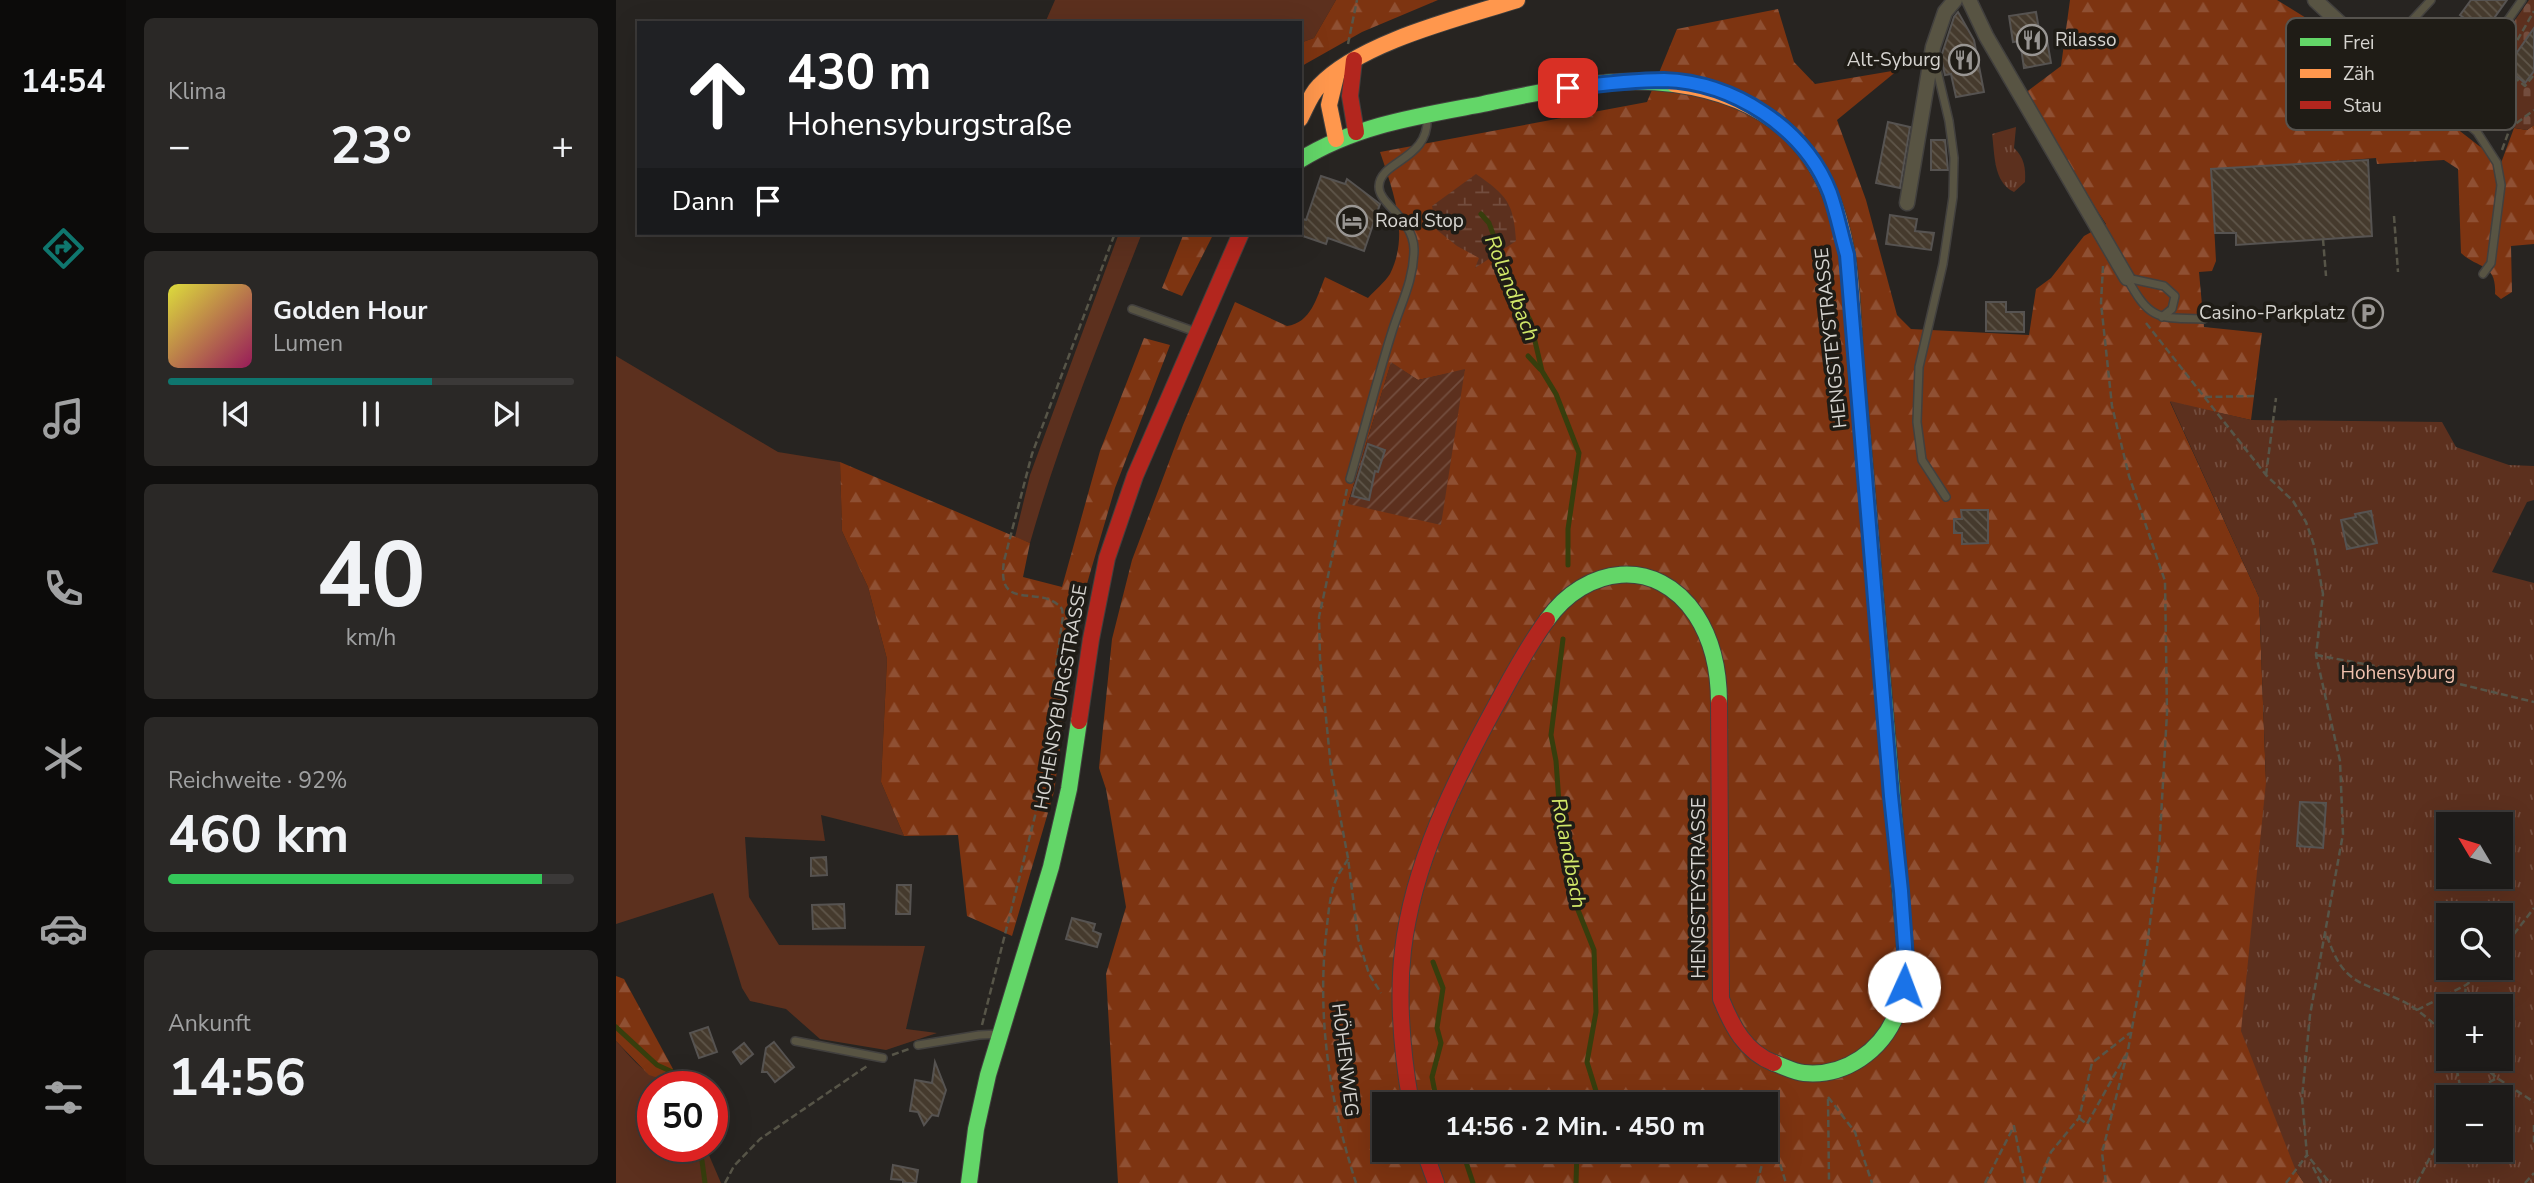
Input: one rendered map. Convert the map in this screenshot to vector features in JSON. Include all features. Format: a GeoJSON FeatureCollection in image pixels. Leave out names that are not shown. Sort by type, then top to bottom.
{"type":"FeatureCollection","features":[{"type":"Feature","properties":{"kind":"main road"},"geometry":{"type":"LineString","coordinates":[[1302,116],[1320,85],[1354,60],[1399,40],[1517,0]]}},
{"type":"Feature","properties":{"kind":"main road"},"geometry":{"type":"LineString","coordinates":[[1354,60],[1348,83],[1348,97],[1356,132]]}},
{"type":"Feature","properties":{"kind":"main road"},"geometry":{"type":"LineString","coordinates":[[1336,139],[1328,109],[1328,98],[1337,71]]}},
{"type":"Feature","properties":{"kind":"main road","name":"HENGSTEYSTRASSE"},"geometry":{"type":"LineString","coordinates":[[1409,1092],[1402,1057],[1399,1005],[1407,926],[1434,839],[1476,744],[1529,647],[1558,605],[1581,587],[1609,575],[1629,573],[1647,578],[1684,598],[1700,620],[1717,666],[1721,999],[1730,1021],[1743,1041],[1759,1057],[1802,1073],[1825,1073],[1847,1068],[1875,1048],[1888,1031],[1898,1012],[1906,960],[1847,255],[1829,192],[1815,165],[1798,142],[1762,112],[1731,96],[1701,86],[1666,80],[1613,82],[1545,91],[1427,114]]}},
{"type":"Feature","properties":{"kind":"main road"},"geometry":{"type":"LineString","coordinates":[[1302,159],[1336,139],[1427,114]]}},
{"type":"Feature","properties":{"kind":"main road","name":"HOHENSYBURGSTRASSE"},"geometry":{"type":"LineString","coordinates":[[969,1183],[976,1129],[1000,1034],[1051,867],[1069,789],[1091,639],[1107,558],[1135,476],[1240,235]]}},
{"type":"Feature","properties":{"kind":"main road"},"geometry":{"type":"LineString","coordinates":[[1428,1162],[1436,1183]]}},
{"type":"Feature","properties":{"kind":"street"},"geometry":{"type":"LineString","coordinates":[[1907,203],[1930,59],[1945,12],[1955,0]]}},
{"type":"Feature","properties":{"kind":"street"},"geometry":{"type":"LineString","coordinates":[[1969,0],[1986,36],[2127,278]]}},
{"type":"Feature","properties":{"kind":"street"},"geometry":{"type":"LineString","coordinates":[[2315,0],[2337,18]]}},
{"type":"Feature","properties":{"kind":"lane"},"geometry":{"type":"LineString","coordinates":[[2415,18],[2431,0]]}},
{"type":"Feature","properties":{"kind":"lane"},"geometry":{"type":"LineString","coordinates":[[2510,18],[2522,0]]}},
{"type":"Feature","properties":{"kind":"lane"},"geometry":{"type":"LineString","coordinates":[[1930,59],[1936,66],[1949,121],[1954,180],[1943,264],[1919,367],[1917,422],[1922,460],[1946,497]]}},
{"type":"Feature","properties":{"kind":"lane"},"geometry":{"type":"LineString","coordinates":[[1350,479],[1391,334],[1409,290],[1414,265],[1414,241],[1407,224],[1384,198],[1379,186],[1381,178],[1409,156],[1425,137],[1428,127],[1427,114]]}},
{"type":"Feature","properties":{"kind":"lane"},"geometry":{"type":"LineString","coordinates":[[2475,130],[2497,163],[2501,185],[2491,263],[2483,274]]}},
{"type":"Feature","properties":{"kind":"lane"},"geometry":{"type":"LineString","coordinates":[[2127,278],[2148,311],[2162,318],[2204,319]]}},
{"type":"Feature","properties":{"kind":"lane"},"geometry":{"type":"LineString","coordinates":[[2127,278],[2164,285],[2175,296],[2172,309],[2162,318]]}},
{"type":"Feature","properties":{"kind":"lane"},"geometry":{"type":"LineString","coordinates":[[1132,309],[1196,332]]}},
{"type":"Feature","properties":{"kind":"lane"},"geometry":{"type":"LineString","coordinates":[[918,1045],[1000,1034]]}},
{"type":"Feature","properties":{"kind":"lane"},"geometry":{"type":"LineString","coordinates":[[795,1041],[883,1058]]}},
{"type":"Feature","properties":{"kind":"path"},"geometry":{"type":"LineString","coordinates":[[1354,60],[1348,42],[1357,0]]}},
{"type":"Feature","properties":{"kind":"path"},"geometry":{"type":"LineString","coordinates":[[2516,42],[2534,11]]}},
{"type":"Feature","properties":{"kind":"path"},"geometry":{"type":"LineString","coordinates":[[2516,79],[2525,86],[2533,75]]}},
{"type":"Feature","properties":{"kind":"path"},"geometry":{"type":"LineString","coordinates":[[2516,124],[2534,110]]}},
{"type":"Feature","properties":{"kind":"path"},"geometry":{"type":"LineString","coordinates":[[2497,163],[2509,130]]}},
{"type":"Feature","properties":{"kind":"path"},"geometry":{"type":"LineString","coordinates":[[2394,216],[2398,272]]}},
{"type":"Feature","properties":{"kind":"path"},"geometry":{"type":"LineString","coordinates":[[979,1035],[1035,816],[1063,616],[1062,609],[1054,602],[1009,591],[1003,585],[1004,561],[1032,454],[1114,235]]}},
{"type":"Feature","properties":{"kind":"path"},"geometry":{"type":"LineString","coordinates":[[2323,239],[2326,276]]}},
{"type":"Feature","properties":{"kind":"path"},"geometry":{"type":"LineString","coordinates":[[2106,1183],[2102,1153],[2132,1031],[2160,852],[2167,713],[2165,581],[2129,476],[2112,407],[2101,303],[2101,271],[2108,246]]}},
{"type":"Feature","properties":{"kind":"path"},"geometry":{"type":"LineString","coordinates":[[2143,318],[2266,475],[2293,501],[2306,522],[2314,545],[2323,594],[2316,655],[2340,761],[2343,798],[2343,834],[2310,1015],[2302,1098],[2307,1155],[2321,1183]]}},
{"type":"Feature","properties":{"kind":"path"},"geometry":{"type":"LineString","coordinates":[[2205,397],[2254,396]]}},
{"type":"Feature","properties":{"kind":"path"},"geometry":{"type":"LineString","coordinates":[[2266,475],[2276,398]]}},
{"type":"Feature","properties":{"kind":"path"},"geometry":{"type":"LineString","coordinates":[[1350,479],[1319,617],[1331,768],[1348,858],[1358,938],[1369,974],[1382,995],[1399,1005]]}},
{"type":"Feature","properties":{"kind":"path"},"geometry":{"type":"LineString","coordinates":[[2316,655],[2421,675],[2534,702]]}},
{"type":"Feature","properties":{"kind":"path","name":"HÖHENWEG"},"geometry":{"type":"LineString","coordinates":[[1348,858],[1335,882],[1329,910],[1324,954],[1322,1018],[1329,1051],[1333,1098],[1356,1183]]}},
{"type":"Feature","properties":{"kind":"path"},"geometry":{"type":"LineString","coordinates":[[2513,935],[2534,908]]}},
{"type":"Feature","properties":{"kind":"path"},"geometry":{"type":"LineString","coordinates":[[2326,932],[2335,958],[2355,982],[2402,1001],[2436,1027]]}},
{"type":"Feature","properties":{"kind":"path"},"geometry":{"type":"LineString","coordinates":[[2417,1010],[2472,980]]}},
{"type":"Feature","properties":{"kind":"path"},"geometry":{"type":"LineString","coordinates":[[2465,994],[2466,985]]}},
{"type":"Feature","properties":{"kind":"path"},"geometry":{"type":"LineString","coordinates":[[2039,1183],[2051,1152],[2079,1118],[2092,1063],[2132,1031]]}},
{"type":"Feature","properties":{"kind":"path"},"geometry":{"type":"LineString","coordinates":[[725,1183],[734,1166],[760,1139],[847,1079],[883,1058],[918,1045]]}},
{"type":"Feature","properties":{"kind":"path"},"geometry":{"type":"LineString","coordinates":[[2079,1118],[2087,1124],[2128,1050]]}},
{"type":"Feature","properties":{"kind":"path"},"geometry":{"type":"LineString","coordinates":[[2489,1071],[2534,1102]]}},
{"type":"Feature","properties":{"kind":"path"},"geometry":{"type":"LineString","coordinates":[[2483,1085],[2497,1078]]}},
{"type":"Feature","properties":{"kind":"path"},"geometry":{"type":"LineString","coordinates":[[1827,1088],[1829,1183]]}},
{"type":"Feature","properties":{"kind":"path"},"geometry":{"type":"LineString","coordinates":[[1828,1097],[1855,1132],[1872,1183]]}},
{"type":"Feature","properties":{"kind":"path"},"geometry":{"type":"LineString","coordinates":[[2534,1125],[2534,1144]]}},
{"type":"Feature","properties":{"kind":"path"},"geometry":{"type":"LineString","coordinates":[[1985,1183],[2014,1126],[2025,1183]]}},
{"type":"Feature","properties":{"kind":"path"},"geometry":{"type":"LineString","coordinates":[[2417,1183],[2436,1146]]}},
{"type":"Feature","properties":{"kind":"path"},"geometry":{"type":"LineString","coordinates":[[2286,1183],[2307,1155]]}},
{"type":"Feature","properties":{"kind":"path"},"geometry":{"type":"LineString","coordinates":[[1778,1157],[1786,1183]]}},
{"type":"Feature","properties":{"kind":"path"},"geometry":{"type":"LineString","coordinates":[[1757,1183],[1763,1162]]}},
{"type":"Feature","properties":{"kind":"path"},"geometry":{"type":"LineString","coordinates":[[2312,1163],[2330,1183]]}},
{"type":"Feature","properties":{"kind":"path"},"geometry":{"type":"LineString","coordinates":[[2525,1183],[2534,1173]]}},
{"type":"Feature","properties":{"kind":"green space"},"geometry":{"type":"Polygon","coordinates":[[[1055,0],[1336,0],[1314,38],[1302,42],[1302,21],[1046,21],[1055,0]]]}},
{"type":"Feature","properties":{"kind":"green space"},"geometry":{"type":"Polygon","coordinates":[[[1336,0],[1438,0],[1362,32],[1302,66],[1302,42],[1314,38],[1336,0]]]}},
{"type":"Feature","properties":{"kind":"green space"},"geometry":{"type":"Polygon","coordinates":[[[2070,0],[2277,0],[2306,18],[2286,18],[2286,130],[2459,130],[2501,163],[2513,130],[2527,130],[2534,125],[2534,244],[2511,246],[2512,292],[2501,299],[2495,294],[2495,284],[2490,272],[2461,253],[2458,169],[2444,160],[2377,164],[2376,158],[2211,170],[2216,261],[2212,271],[2199,272],[2204,327],[2262,333],[2251,420],[2170,402],[2259,597],[2266,782],[2296,1171],[2304,1183],[1118,1183],[1106,974],[1126,907],[1106,789],[1099,768],[1112,639],[1132,560],[1183,425],[1235,302],[1287,326],[1302,320],[1312,308],[1325,277],[1368,298],[1390,274],[1399,244],[1399,228],[1394,197],[1380,152],[1647,102],[1677,29],[1778,9],[1794,62],[1815,84],[1898,70],[1837,120],[1866,200],[1897,315],[1911,329],[2029,335],[2036,289],[2051,278],[2084,236],[2106,224],[2021,96],[2061,66],[2070,0]],[[1391,363],[1348,503],[1465,370],[1418,380],[1391,363]]]}},
{"type":"Feature","properties":{"kind":"green space"},"geometry":{"type":"Polygon","coordinates":[[[2529,0],[2534,0],[2534,125],[2527,130],[2516,128],[2516,19],[2529,0]]]}},
{"type":"Feature","properties":{"kind":"green space"},"geometry":{"type":"Polygon","coordinates":[[[2016,127],[2014,148],[2025,167],[2025,182],[2014,192],[2002,182],[1999,175],[1992,134],[2016,127]]]}},
{"type":"Feature","properties":{"kind":"green space"},"geometry":{"type":"Polygon","coordinates":[[[1476,174],[1495,188],[1507,202],[1511,209],[1516,241],[1475,268],[1479,258],[1457,246],[1437,230],[1432,206],[1476,174]]]}},
{"type":"Feature","properties":{"kind":"green space"},"geometry":{"type":"Polygon","coordinates":[[[1118,235],[1141,235],[1068,425],[1030,543],[1015,537],[1030,475],[1118,235]]]}},
{"type":"Feature","properties":{"kind":"green space"},"geometry":{"type":"Polygon","coordinates":[[[1183,235],[1213,235],[1182,296],[1162,288],[1183,235]]]}},
{"type":"Feature","properties":{"kind":"green space"},"geometry":{"type":"Polygon","coordinates":[[[1144,338],[1170,345],[1115,488],[1079,611],[1054,792],[1012,936],[967,916],[958,835],[904,836],[881,782],[887,659],[868,587],[842,531],[840,462],[1030,543],[1023,577],[1062,587],[1100,451],[1144,338]]]}},
{"type":"Feature","properties":{"kind":"green space"},"geometry":{"type":"Polygon","coordinates":[[[616,356],[778,452],[840,462],[842,531],[868,587],[887,659],[881,782],[904,836],[821,815],[825,841],[745,837],[749,897],[779,945],[925,946],[906,1029],[937,1033],[886,1050],[820,1039],[786,1009],[750,1001],[742,988],[713,893],[616,924],[616,356]]]}},
{"type":"Feature","properties":{"kind":"green space"},"geometry":{"type":"Polygon","coordinates":[[[1391,362],[1418,380],[1465,369],[1441,525],[1348,504],[1391,362]]]}},
{"type":"Feature","properties":{"kind":"green space","name":"Hohensyburg"},"geometry":{"type":"Polygon","coordinates":[[[2170,401],[2251,420],[2442,422],[2456,447],[2509,465],[2534,466],[2534,500],[2527,502],[2492,572],[2534,583],[2534,1183],[2304,1183],[2296,1171],[2241,1031],[2266,782],[2259,597],[2170,401]]]}},
{"type":"Feature","properties":{"kind":"green space"},"geometry":{"type":"Polygon","coordinates":[[[616,976],[624,979],[673,1069],[645,1071],[616,1041],[616,976]]]}},
{"type":"Feature","properties":{"kind":"green space"},"geometry":{"type":"Polygon","coordinates":[[[616,1041],[647,1071],[637,1071],[637,1162],[712,1162],[721,1183],[616,1183],[616,1041]]]}},
{"type":"Feature","properties":{"kind":"building"},"geometry":{"type":"Polygon","coordinates":[[[2471,0],[2507,0],[2494,18],[2464,18],[2460,15],[2471,0]]]}},
{"type":"Feature","properties":{"kind":"building"},"geometry":{"type":"Polygon","coordinates":[[[1958,12],[1974,40],[1984,92],[1956,97],[1951,74],[1945,75],[1941,57],[1958,12]]]}},
{"type":"Feature","properties":{"kind":"building"},"geometry":{"type":"Polygon","coordinates":[[[2036,12],[2040,35],[2046,34],[2051,63],[2024,68],[2020,41],[2013,42],[2009,16],[2036,12]]]}},
{"type":"Feature","properties":{"kind":"building"},"geometry":{"type":"Polygon","coordinates":[[[2534,28],[2534,71],[2525,83],[2516,76],[2516,54],[2534,28]]]}},
{"type":"Feature","properties":{"kind":"building"},"geometry":{"type":"Polygon","coordinates":[[[1888,122],[1910,127],[1900,188],[1876,183],[1888,122]]]}},
{"type":"Feature","properties":{"kind":"building"},"geometry":{"type":"Polygon","coordinates":[[[1931,140],[1945,140],[1948,170],[1931,170],[1931,140]]]}},
{"type":"Feature","properties":{"kind":"building"},"geometry":{"type":"Polygon","coordinates":[[[2368,160],[2372,236],[2236,245],[2236,233],[2215,233],[2211,169],[2368,160]]]}},
{"type":"Feature","properties":{"kind":"building"},"geometry":{"type":"Polygon","coordinates":[[[1321,176],[1345,184],[1347,179],[1380,204],[1364,251],[1328,238],[1326,244],[1300,235],[1303,219],[1306,220],[1321,176]]]}},
{"type":"Feature","properties":{"kind":"building"},"geometry":{"type":"Polygon","coordinates":[[[1890,215],[1917,219],[1915,231],[1934,233],[1931,250],[1886,244],[1890,215]]]}},
{"type":"Feature","properties":{"kind":"building"},"geometry":{"type":"Polygon","coordinates":[[[1986,302],[2006,302],[2006,312],[2024,312],[2024,332],[1986,331],[1986,302]]]}},
{"type":"Feature","properties":{"kind":"building"},"geometry":{"type":"Polygon","coordinates":[[[1368,444],[1385,450],[1378,472],[1375,471],[1369,500],[1352,496],[1368,444]]]}},
{"type":"Feature","properties":{"kind":"building"},"geometry":{"type":"Polygon","coordinates":[[[1961,510],[1988,510],[1988,543],[1962,544],[1962,533],[1954,533],[1954,519],[1962,519],[1961,510]]]}},
{"type":"Feature","properties":{"kind":"building"},"geometry":{"type":"Polygon","coordinates":[[[2371,511],[2377,543],[2347,549],[2341,520],[2371,511]]]}},
{"type":"Feature","properties":{"kind":"building"},"geometry":{"type":"Polygon","coordinates":[[[2300,802],[2326,803],[2323,848],[2297,846],[2300,802]]]}},
{"type":"Feature","properties":{"kind":"building"},"geometry":{"type":"Polygon","coordinates":[[[826,857],[827,875],[811,876],[811,858],[826,857]]]}},
{"type":"Feature","properties":{"kind":"building"},"geometry":{"type":"Polygon","coordinates":[[[897,885],[911,885],[910,914],[896,914],[897,885]]]}},
{"type":"Feature","properties":{"kind":"building"},"geometry":{"type":"Polygon","coordinates":[[[844,904],[845,928],[813,929],[812,905],[844,904]]]}},
{"type":"Feature","properties":{"kind":"building"},"geometry":{"type":"Polygon","coordinates":[[[1072,918],[1095,924],[1093,931],[1101,934],[1097,947],[1066,939],[1072,918]]]}},
{"type":"Feature","properties":{"kind":"building"},"geometry":{"type":"Polygon","coordinates":[[[708,1027],[717,1052],[699,1058],[690,1033],[708,1027]]]}},
{"type":"Feature","properties":{"kind":"building"},"geometry":{"type":"Polygon","coordinates":[[[774,1042],[794,1067],[775,1082],[767,1072],[762,1072],[766,1048],[774,1042]]]}},
{"type":"Feature","properties":{"kind":"building"},"geometry":{"type":"Polygon","coordinates":[[[744,1043],[753,1054],[741,1064],[733,1052],[744,1043]]]}},
{"type":"Feature","properties":{"kind":"building"},"geometry":{"type":"Polygon","coordinates":[[[935,1062],[946,1090],[938,1116],[932,1115],[924,1125],[918,1112],[910,1111],[915,1080],[932,1083],[935,1062]]]}},
{"type":"Feature","properties":{"kind":"building"},"geometry":{"type":"Polygon","coordinates":[[[893,1165],[918,1170],[916,1183],[891,1179],[893,1165]]]}},
{"type":"Feature","properties":{"kind":"waterway","name":"Rolandbach"},"geometry":{"type":"LineString","coordinates":[[1481,214],[1489,223],[1496,242],[1500,270],[1530,320],[1542,371],[1556,394],[1579,453],[1568,529],[1568,565]]}},
{"type":"Feature","properties":{"kind":"waterway"},"geometry":{"type":"LineString","coordinates":[[1528,356],[1540,369]]}},
{"type":"Feature","properties":{"kind":"waterway","name":"Rolandbach"},"geometry":{"type":"LineString","coordinates":[[1563,639],[1551,735],[1556,761],[1561,830],[1575,860],[1576,905],[1594,950],[1596,1012],[1587,1062],[1596,1092]]}},
{"type":"Feature","properties":{"kind":"waterway"},"geometry":{"type":"LineString","coordinates":[[1433,962],[1443,988],[1437,1028],[1441,1043],[1432,1077],[1435,1092]]}},
{"type":"Feature","properties":{"kind":"waterway"},"geometry":{"type":"LineString","coordinates":[[616,1027],[657,1065],[670,1071]]}},
{"type":"Feature","properties":{"kind":"waterway"},"geometry":{"type":"LineString","coordinates":[[702,1162],[705,1183]]}},
{"type":"Feature","properties":{"kind":"waterway"},"geometry":{"type":"LineString","coordinates":[[1466,1162],[1473,1183]]}},
{"type":"Feature","properties":{"kind":"waterway","name":"Rolandbach"},"geometry":{"type":"LineString","coordinates":[[1576,1183],[1577,1162]]}},
{"type":"Feature","properties":{"kind":"traffic: fast"},"geometry":{"type":"LineString","coordinates":[[1302,159],[1343,138],[1366,130],[1435,113],[1602,83],[1674,84]]}},
{"type":"Feature","properties":{"kind":"traffic: fast"},"geometry":{"type":"LineString","coordinates":[[1774,1063],[1804,1073],[1834,1071],[1847,1066],[1872,1050],[1882,1039],[1897,1013],[1903,994],[1906,960],[1873,567]]}},
{"type":"Feature","properties":{"kind":"traffic: fast"},"geometry":{"type":"LineString","coordinates":[[1547,620],[1563,602],[1581,588],[1600,579],[1621,575],[1641,576],[1661,583],[1680,596],[1702,625],[1714,658],[1719,703]]}},
{"type":"Feature","properties":{"kind":"traffic: fast"},"geometry":{"type":"LineString","coordinates":[[969,1183],[976,1129],[988,1075],[1051,867],[1069,789],[1079,721]]}},
{"type":"Feature","properties":{"kind":"traffic: slow"},"geometry":{"type":"LineString","coordinates":[[1302,115],[1319,86],[1337,70],[1359,57],[1412,33],[1517,0]]}},
{"type":"Feature","properties":{"kind":"traffic: slow"},"geometry":{"type":"LineString","coordinates":[[1336,139],[1329,105],[1337,72]]}},
{"type":"Feature","properties":{"kind":"traffic: slow"},"geometry":{"type":"LineString","coordinates":[[1674,84],[1710,91],[1742,102],[1770,117],[1793,136],[1812,160],[1827,187],[1839,219],[1849,269],[1873,567]]}},
{"type":"Feature","properties":{"kind":"traffic: jam"},"geometry":{"type":"LineString","coordinates":[[1354,60],[1350,96],[1356,132]]}},
{"type":"Feature","properties":{"kind":"traffic: jam"},"geometry":{"type":"LineString","coordinates":[[1079,721],[1107,558],[1135,476],[1240,235]]}},
{"type":"Feature","properties":{"kind":"traffic: jam"},"geometry":{"type":"LineString","coordinates":[[1409,1092],[1403,1047],[1400,989],[1403,950],[1416,886],[1437,824],[1465,765],[1519,663],[1547,620]]}},
{"type":"Feature","properties":{"kind":"traffic: jam"},"geometry":{"type":"LineString","coordinates":[[1719,703],[1721,999],[1747,1045],[1774,1063]]}},
{"type":"Feature","properties":{"kind":"traffic: jam"},"geometry":{"type":"LineString","coordinates":[[1428,1162],[1436,1183]]}},
{"type":"Feature","properties":{"kind":"place","name":"Rilasso"},"geometry":{"type":"Point","coordinates":[2032,40]}},
{"type":"Feature","properties":{"kind":"place","name":"Alt-Syburg"},"geometry":{"type":"Point","coordinates":[1964,60]}},
{"type":"Feature","properties":{"kind":"place","name":"Road Stop"},"geometry":{"type":"Point","coordinates":[1352,221]}},
{"type":"Feature","properties":{"kind":"place","name":"Casino-Parkplatz"},"geometry":{"type":"Point","coordinates":[2368,313]}},
{"type":"Feature","properties":{"kind":"route"},"geometry":{"type":"LineString","coordinates":[[1568,88],[1613,82],[1666,80],[1701,86],[1731,96],[1762,112],[1798,142],[1815,165],[1829,192],[1847,255],[1901,891],[1906,960],[1904,986]]}}]}
